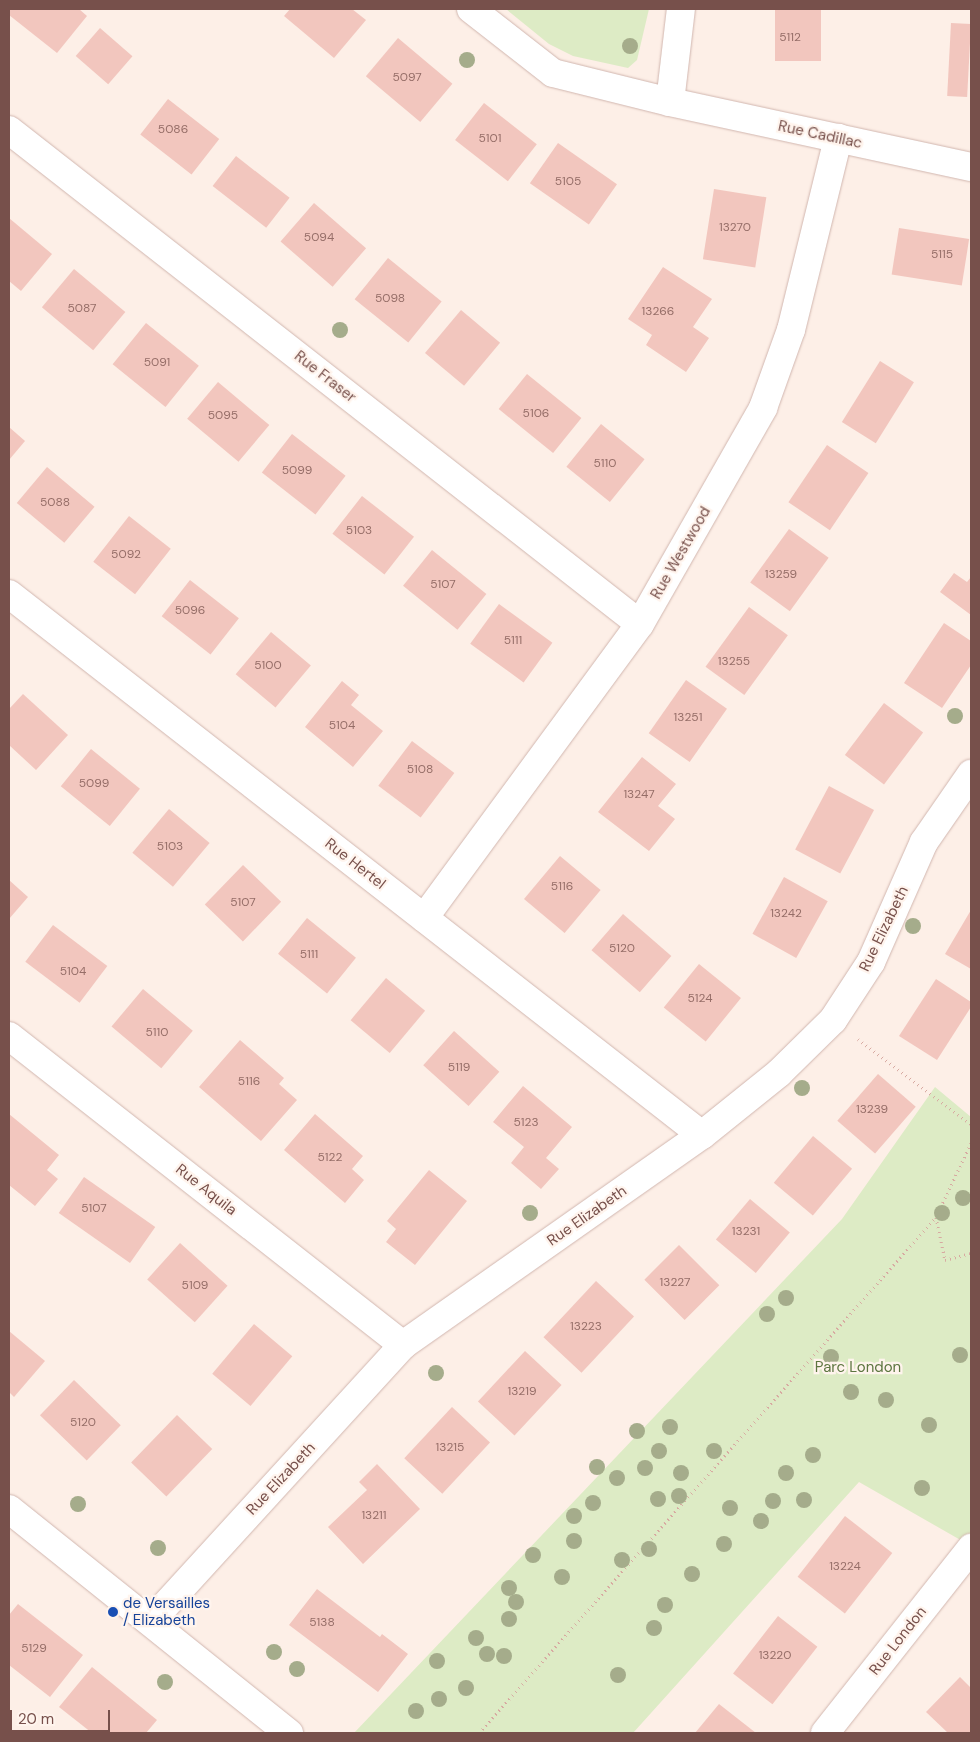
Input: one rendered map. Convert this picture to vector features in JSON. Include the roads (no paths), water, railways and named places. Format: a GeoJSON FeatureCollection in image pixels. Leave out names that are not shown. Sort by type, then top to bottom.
{"type":"FeatureCollection","features":[{"type":"Feature","properties":{"kind":"street","name":"Rue Cadillac"},"geometry":{"type":"LineString","coordinates":[[471,9],[553,73],[670,102],[971,167]]}},
{"type":"Feature","properties":{"kind":"street"},"geometry":{"type":"LineString","coordinates":[[670,102],[681,9]]}},
{"type":"Feature","properties":{"kind":"street","name":"Rue Fraser"},"geometry":{"type":"LineString","coordinates":[[9,130],[640,624]]}},
{"type":"Feature","properties":{"kind":"street","name":"Rue Westwood"},"geometry":{"type":"LineString","coordinates":[[424,918],[640,624],[763,408],[791,330],[838,138]]}},
{"type":"Feature","properties":{"kind":"street","name":"Rue Hertel"},"geometry":{"type":"LineString","coordinates":[[9,594],[702,1135]]}},
{"type":"Feature","properties":{"kind":"street","name":"Rue Elizabeth"},"geometry":{"type":"LineString","coordinates":[[151,1621],[403,1345],[702,1135],[779,1072],[833,1020],[871,962],[924,842],[971,774]]}},
{"type":"Feature","properties":{"kind":"street","name":"Rue Aquila"},"geometry":{"type":"LineString","coordinates":[[9,1036],[403,1345]]}},
{"type":"Feature","properties":{"kind":"street"},"geometry":{"type":"LineString","coordinates":[[9,1509],[289,1733]]}},
{"type":"Feature","properties":{"kind":"street","name":"Rue London"},"geometry":{"type":"LineString","coordinates":[[831,1731],[971,1548]]}},
{"type":"Feature","properties":{"kind":"place","name":"de Versailles / Elizabeth"},"geometry":{"type":"Point","coordinates":[113,1612]}},
{"type":"Feature","properties":{"kind":"park label","name":"Parc London"},"geometry":{"type":"Point","coordinates":[858,1368]}}]}
